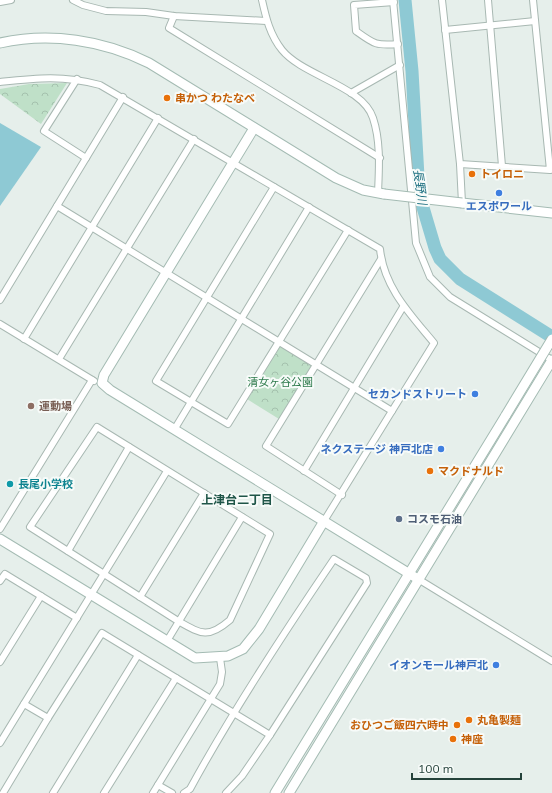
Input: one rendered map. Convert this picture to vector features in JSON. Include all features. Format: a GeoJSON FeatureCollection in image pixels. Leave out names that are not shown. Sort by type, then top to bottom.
{"type":"FeatureCollection","features":[{"type":"Feature","properties":{"kind":"street"},"geometry":{"type":"LineString","coordinates":[[0,2],[11,0]]}},
{"type":"Feature","properties":{"kind":"street"},"geometry":{"type":"LineString","coordinates":[[73,0],[82,5],[106,11],[146,12],[174,16],[266,21]]}},
{"type":"Feature","properties":{"kind":"street"},"geometry":{"type":"LineString","coordinates":[[262,0],[266,21],[282,51],[300,65],[351,93],[361,101],[373,117],[380,158],[381,194]]}},
{"type":"Feature","properties":{"kind":"street"},"geometry":{"type":"LineString","coordinates":[[442,0],[460,164],[462,203]]}},
{"type":"Feature","properties":{"kind":"street"},"geometry":{"type":"LineString","coordinates":[[488,0],[502,166]]}},
{"type":"Feature","properties":{"kind":"street"},"geometry":{"type":"LineString","coordinates":[[460,164],[550,170],[533,0]]}},
{"type":"Feature","properties":{"kind":"street"},"geometry":{"type":"LineString","coordinates":[[289,793],[552,360],[450,297],[430,277],[416,243],[400,65],[394,1],[354,5],[356,31],[373,43],[381,46],[398,44]]}},
{"type":"Feature","properties":{"kind":"street"},"geometry":{"type":"LineString","coordinates":[[174,16],[169,28],[380,158]]}},
{"type":"Feature","properties":{"kind":"street"},"geometry":{"type":"LineString","coordinates":[[445,30],[536,21]]}},
{"type":"Feature","properties":{"kind":"street"},"geometry":{"type":"LineString","coordinates":[[0,43],[36,38],[62,39],[89,42],[126,52],[149,64],[346,183],[381,194],[552,213]]}},
{"type":"Feature","properties":{"kind":"street"},"geometry":{"type":"LineString","coordinates":[[351,93],[400,65]]}},
{"type":"Feature","properties":{"kind":"street"},"geometry":{"type":"LineString","coordinates":[[0,82],[54,77],[77,78],[100,85],[123,97],[380,249],[381,259],[393,289],[403,307],[434,343],[259,629],[243,649],[228,656],[220,658],[195,658],[91,596],[0,539]]}},
{"type":"Feature","properties":{"kind":"street"},"geometry":{"type":"LineString","coordinates":[[77,78],[44,131],[86,158]]}},
{"type":"Feature","properties":{"kind":"street"},"geometry":{"type":"LineString","coordinates":[[0,300],[123,97]]}},
{"type":"Feature","properties":{"kind":"street"},"geometry":{"type":"LineString","coordinates":[[24,339],[158,118]]}},
{"type":"Feature","properties":{"kind":"street"},"geometry":{"type":"LineString","coordinates":[[102,383],[104,375],[254,128]]}},
{"type":"Feature","properties":{"kind":"street"},"geometry":{"type":"LineString","coordinates":[[59,359],[194,139]]}},
{"type":"Feature","properties":{"kind":"street"},"geometry":{"type":"LineString","coordinates":[[274,186],[156,381],[191,402],[228,424],[348,230]]}},
{"type":"Feature","properties":{"kind":"street"},"geometry":{"type":"LineString","coordinates":[[57,206],[392,411]]}},
{"type":"Feature","properties":{"kind":"street"},"geometry":{"type":"LineString","coordinates":[[174,430],[309,207]]}},
{"type":"Feature","properties":{"kind":"street"},"geometry":{"type":"LineString","coordinates":[[342,495],[266,446],[381,259]]}},
{"type":"Feature","properties":{"kind":"street"},"geometry":{"type":"LineString","coordinates":[[304,471],[403,307]]}},
{"type":"Feature","properties":{"kind":"street"},"geometry":{"type":"LineString","coordinates":[[0,324],[92,380],[102,383],[110,390],[174,430],[552,661]]}},
{"type":"Feature","properties":{"kind":"street"},"geometry":{"type":"LineString","coordinates":[[276,793],[552,339]]}},
{"type":"Feature","properties":{"kind":"street"},"geometry":{"type":"LineString","coordinates":[[0,529],[92,380]]}},
{"type":"Feature","properties":{"kind":"street"},"geometry":{"type":"LineString","coordinates":[[97,427],[167,471],[270,534],[230,620],[218,630],[201,633],[178,621],[30,527],[97,427]]}},
{"type":"Feature","properties":{"kind":"street"},"geometry":{"type":"LineString","coordinates":[[68,551],[130,447]]}},
{"type":"Feature","properties":{"kind":"street"},"geometry":{"type":"LineString","coordinates":[[0,743],[167,471]]}},
{"type":"Feature","properties":{"kind":"street"},"geometry":{"type":"LineString","coordinates":[[140,597],[204,493]]}},
{"type":"Feature","properties":{"kind":"street"},"geometry":{"type":"LineString","coordinates":[[167,641],[242,517]]}},
{"type":"Feature","properties":{"kind":"street"},"geometry":{"type":"LineString","coordinates":[[184,793],[190,789],[215,744],[289,626],[334,559],[366,578],[367,582],[270,735],[242,776],[226,793]]}},
{"type":"Feature","properties":{"kind":"street"},"geometry":{"type":"LineString","coordinates":[[0,581],[4,574],[77,618]]}},
{"type":"Feature","properties":{"kind":"street"},"geometry":{"type":"LineString","coordinates":[[0,662],[41,596]]}},
{"type":"Feature","properties":{"kind":"street"},"geometry":{"type":"LineString","coordinates":[[3,793],[102,633],[270,735]]}},
{"type":"Feature","properties":{"kind":"street"},"geometry":{"type":"LineString","coordinates":[[53,793],[138,655]]}},
{"type":"Feature","properties":{"kind":"street"},"geometry":{"type":"LineString","coordinates":[[153,793],[212,700],[220,684],[222,672],[220,658]]}},
{"type":"Feature","properties":{"kind":"street"},"geometry":{"type":"LineString","coordinates":[[104,793],[176,678]]}},
{"type":"Feature","properties":{"kind":"street"},"geometry":{"type":"LineString","coordinates":[[24,704],[48,718]]}},
{"type":"Feature","properties":{"kind":"street"},"geometry":{"type":"LineString","coordinates":[[158,785],[172,793]]}},
{"type":"Feature","properties":{"kind":"green space"},"geometry":{"type":"Polygon","coordinates":[[[67,83],[41,124],[0,94],[0,89],[29,84],[67,83]]]}},
{"type":"Feature","properties":{"kind":"green space","name":"清女ヶ谷公園"},"geometry":{"type":"Polygon","coordinates":[[[281,344],[314,365],[279,419],[247,399],[281,344]]]}},
{"type":"Feature","properties":{"kind":"water"},"geometry":{"type":"Polygon","coordinates":[[[0,123],[41,147],[0,206],[0,123]]]}},
{"type":"Feature","properties":{"kind":"waterway","name":"長野川"},"geometry":{"type":"LineString","coordinates":[[405,0],[412,71],[419,194],[435,248],[440,259],[460,279],[552,337]]}},
{"type":"Feature","properties":{"kind":"place","name":"串かつ わたなべ"},"geometry":{"type":"Point","coordinates":[167,98]}},
{"type":"Feature","properties":{"kind":"place","name":"トイロニ"},"geometry":{"type":"Point","coordinates":[472,174]}},
{"type":"Feature","properties":{"kind":"place","name":"エスポワール"},"geometry":{"type":"Point","coordinates":[499,193]}},
{"type":"Feature","properties":{"kind":"place","name":"セカンドストリート"},"geometry":{"type":"Point","coordinates":[475,394]}},
{"type":"Feature","properties":{"kind":"place","name":"運動場"},"geometry":{"type":"Point","coordinates":[31,406]}},
{"type":"Feature","properties":{"kind":"place","name":"ネクステージ 神戸北店"},"geometry":{"type":"Point","coordinates":[441,449]}},
{"type":"Feature","properties":{"kind":"place","name":"マクドナルド"},"geometry":{"type":"Point","coordinates":[430,471]}},
{"type":"Feature","properties":{"kind":"place","name":"長尾小学校"},"geometry":{"type":"Point","coordinates":[10,484]}},
{"type":"Feature","properties":{"kind":"place","name":"コスモ石油"},"geometry":{"type":"Point","coordinates":[399,519]}},
{"type":"Feature","properties":{"kind":"place","name":"イオンモール神戸北"},"geometry":{"type":"Point","coordinates":[496,665]}},
{"type":"Feature","properties":{"kind":"place","name":"丸亀製麺"},"geometry":{"type":"Point","coordinates":[469,720]}},
{"type":"Feature","properties":{"kind":"place","name":"おひつご飯四六時中"},"geometry":{"type":"Point","coordinates":[457,725]}},
{"type":"Feature","properties":{"kind":"place","name":"神座"},"geometry":{"type":"Point","coordinates":[453,739]}},
{"type":"Feature","properties":{"kind":"district","name":"上津台二丁目"},"geometry":{"type":"Point","coordinates":[237,500]}}]}
